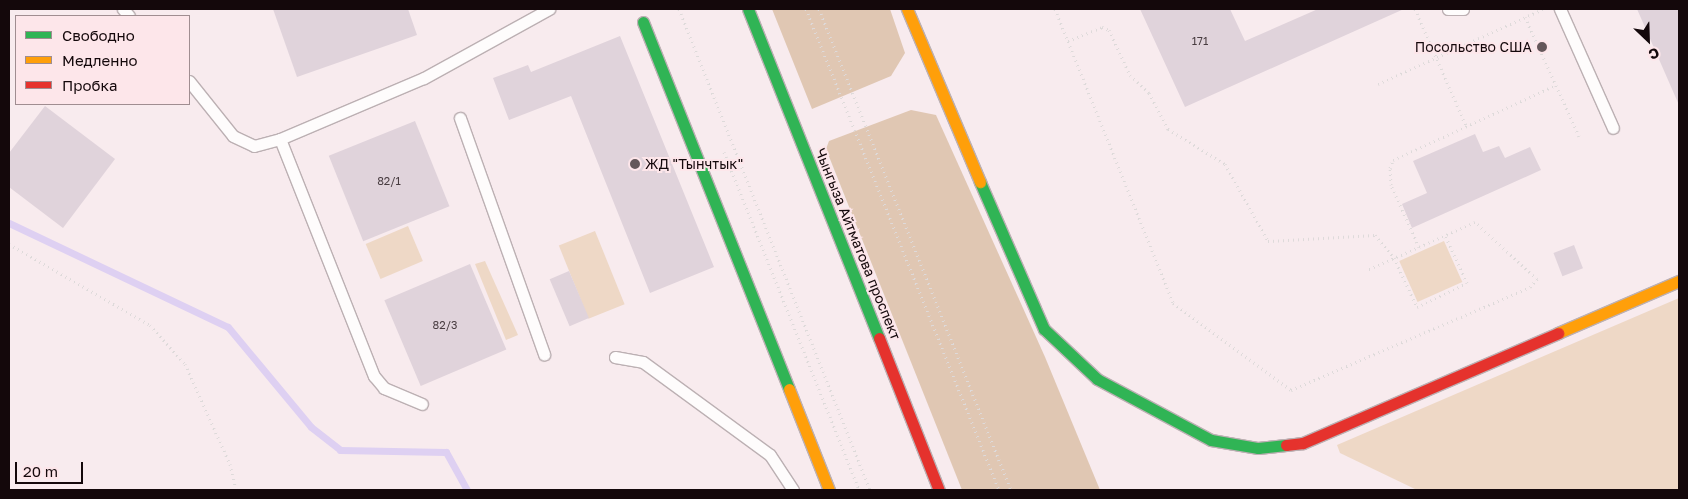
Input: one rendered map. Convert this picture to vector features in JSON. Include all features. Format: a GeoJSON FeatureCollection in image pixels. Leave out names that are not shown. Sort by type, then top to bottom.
{"type":"FeatureCollection","features":[{"type":"Feature","properties":{"kind":"street","name":"Чынгыза Айтматова проспект"},"geometry":{"type":"LineString","coordinates":[[748,9],[939,490]]}},
{"type":"Feature","properties":{"kind":"street"},"geometry":{"type":"LineString","coordinates":[[908,9],[1044,329],[1097,380],[1211,440],[1258,448],[1303,443],[1679,281]]}},
{"type":"Feature","properties":{"kind":"street"},"geometry":{"type":"LineString","coordinates":[[643,22],[830,490]]}},
{"type":"Feature","properties":{"kind":"lane"},"geometry":{"type":"LineString","coordinates":[[190,82],[213,115],[232,136],[247,146],[280,138],[424,78],[549,9]]}},
{"type":"Feature","properties":{"kind":"lane"},"geometry":{"type":"LineString","coordinates":[[637,9],[643,22]]}},
{"type":"Feature","properties":{"kind":"lane"},"geometry":{"type":"LineString","coordinates":[[1448,9],[1463,9]]}},
{"type":"Feature","properties":{"kind":"lane"},"geometry":{"type":"LineString","coordinates":[[1560,9],[1613,128]]}},
{"type":"Feature","properties":{"kind":"lane"},"geometry":{"type":"LineString","coordinates":[[460,118],[544,354]]}},
{"type":"Feature","properties":{"kind":"lane"},"geometry":{"type":"LineString","coordinates":[[280,138],[374,376],[384,388],[422,404]]}},
{"type":"Feature","properties":{"kind":"lane"},"geometry":{"type":"LineString","coordinates":[[615,357],[643,362],[770,454],[793,490]]}},
{"type":"Feature","properties":{"kind":"path"},"geometry":{"type":"LineString","coordinates":[[680,9],[870,490]]}},
{"type":"Feature","properties":{"kind":"path"},"geometry":{"type":"LineString","coordinates":[[806,9],[998,490]]}},
{"type":"Feature","properties":{"kind":"path"},"geometry":{"type":"LineString","coordinates":[[819,9],[1011,490]]}},
{"type":"Feature","properties":{"kind":"path"},"geometry":{"type":"LineString","coordinates":[[1055,9],[1173,304],[1291,390],[1536,284],[1534,275],[1475,222],[1367,270]]}},
{"type":"Feature","properties":{"kind":"path"},"geometry":{"type":"LineString","coordinates":[[1415,9],[1466,126]]}},
{"type":"Feature","properties":{"kind":"path"},"geometry":{"type":"LineString","coordinates":[[1378,84],[1543,9]]}},
{"type":"Feature","properties":{"kind":"path"},"geometry":{"type":"LineString","coordinates":[[1525,17],[1580,136]]}},
{"type":"Feature","properties":{"kind":"path"},"geometry":{"type":"LineString","coordinates":[[1068,41],[1102,27],[1109,30],[1130,75],[1149,92],[1168,129],[1225,164],[1268,241],[1375,235],[1394,258],[1417,307],[1467,283],[1445,235]]}},
{"type":"Feature","properties":{"kind":"path"},"geometry":{"type":"LineString","coordinates":[[1419,247],[1391,185],[1390,168],[1401,155],[1556,85]]}},
{"type":"Feature","properties":{"kind":"path"},"geometry":{"type":"LineString","coordinates":[[722,146],[859,490]]}},
{"type":"Feature","properties":{"kind":"path"},"geometry":{"type":"LineString","coordinates":[[9,244],[150,325],[185,364],[230,464],[236,490]]}},
{"type":"Feature","properties":{"kind":"shaded area"},"geometry":{"type":"Polygon","coordinates":[[[772,9],[890,9],[905,53],[891,76],[812,109],[772,9]]]}},
{"type":"Feature","properties":{"kind":"shaded area"},"geometry":{"type":"Polygon","coordinates":[[[911,110],[936,115],[1045,357],[1100,490],[962,490],[826,149],[829,141],[911,110]]]}},
{"type":"Feature","properties":{"kind":"shaded area"},"geometry":{"type":"Polygon","coordinates":[[[408,226],[423,261],[381,279],[366,244],[408,226]]]}},
{"type":"Feature","properties":{"kind":"shaded area"},"geometry":{"type":"Polygon","coordinates":[[[595,231],[625,304],[588,319],[559,246],[595,231]]]}},
{"type":"Feature","properties":{"kind":"shaded area"},"geometry":{"type":"Polygon","coordinates":[[[1444,241],[1462,282],[1418,302],[1399,261],[1444,241]]]}},
{"type":"Feature","properties":{"kind":"shaded area"},"geometry":{"type":"Polygon","coordinates":[[[485,261],[518,335],[506,340],[475,264],[485,261]]]}},
{"type":"Feature","properties":{"kind":"shaded area"},"geometry":{"type":"Polygon","coordinates":[[[1679,298],[1679,490],[1417,490],[1340,453],[1337,445],[1679,298]]]}},
{"type":"Feature","properties":{"kind":"building"},"geometry":{"type":"Polygon","coordinates":[[[273,9],[408,9],[417,35],[297,77],[273,9]]]}},
{"type":"Feature","properties":{"kind":"building"},"geometry":{"type":"Polygon","coordinates":[[[1140,9],[1230,9],[1245,41],[1318,9],[1404,9],[1185,107],[1140,9]]]}},
{"type":"Feature","properties":{"kind":"building"},"geometry":{"type":"Polygon","coordinates":[[[1637,9],[1679,9],[1679,105],[1637,9]]]}},
{"type":"Feature","properties":{"kind":"building","name":"ЖД \"Тынчтык\""},"geometry":{"type":"Polygon","coordinates":[[[620,36],[714,267],[650,293],[571,96],[509,120],[493,78],[528,65],[531,72],[620,36]]]}},
{"type":"Feature","properties":{"kind":"building"},"geometry":{"type":"Polygon","coordinates":[[[45,106],[115,159],[63,228],[9,187],[9,153],[45,106]]]}},
{"type":"Feature","properties":{"kind":"building"},"geometry":{"type":"Polygon","coordinates":[[[415,121],[449,206],[363,241],[329,156],[415,121]]]}},
{"type":"Feature","properties":{"kind":"building"},"geometry":{"type":"Polygon","coordinates":[[[1475,134],[1483,152],[1499,146],[1505,158],[1530,147],[1541,170],[1412,228],[1402,204],[1427,193],[1413,161],[1475,134]]]}},
{"type":"Feature","properties":{"kind":"building"},"geometry":{"type":"Polygon","coordinates":[[[1574,245],[1583,268],[1562,276],[1553,253],[1574,245]]]}},
{"type":"Feature","properties":{"kind":"building"},"geometry":{"type":"Polygon","coordinates":[[[470,264],[506,350],[421,386],[384,300],[470,264]]]}},
{"type":"Feature","properties":{"kind":"building"},"geometry":{"type":"Polygon","coordinates":[[[569,271],[589,318],[570,326],[550,279],[569,271]]]}},
{"type":"Feature","properties":{"kind":"waterway"},"geometry":{"type":"LineString","coordinates":[[9,223],[228,327],[311,427],[340,450],[446,452],[467,490]]}},
{"type":"Feature","properties":{"kind":"traffic: fast"},"geometry":{"type":"LineString","coordinates":[[748,9],[879,338]]}},
{"type":"Feature","properties":{"kind":"traffic: fast"},"geometry":{"type":"LineString","coordinates":[[643,22],[789,389]]}},
{"type":"Feature","properties":{"kind":"traffic: fast"},"geometry":{"type":"LineString","coordinates":[[980,182],[1044,329],[1097,379],[1211,440],[1258,448],[1286,445]]}},
{"type":"Feature","properties":{"kind":"traffic: slow"},"geometry":{"type":"LineString","coordinates":[[907,9],[980,182]]}},
{"type":"Feature","properties":{"kind":"traffic: slow"},"geometry":{"type":"LineString","coordinates":[[1558,333],[1679,281]]}},
{"type":"Feature","properties":{"kind":"traffic: slow"},"geometry":{"type":"LineString","coordinates":[[789,389],[829,490]]}},
{"type":"Feature","properties":{"kind":"traffic: jam"},"geometry":{"type":"LineString","coordinates":[[1286,445],[1303,443],[1558,333]]}},
{"type":"Feature","properties":{"kind":"traffic: jam"},"geometry":{"type":"LineString","coordinates":[[879,338],[939,490]]}},
{"type":"Feature","properties":{"kind":"place","name":"Посольство США"},"geometry":{"type":"Point","coordinates":[1542,47]}},
{"type":"Feature","properties":{"kind":"place","name":"ЖД \"Тынчтык\""},"geometry":{"type":"Point","coordinates":[635,164]}}]}
